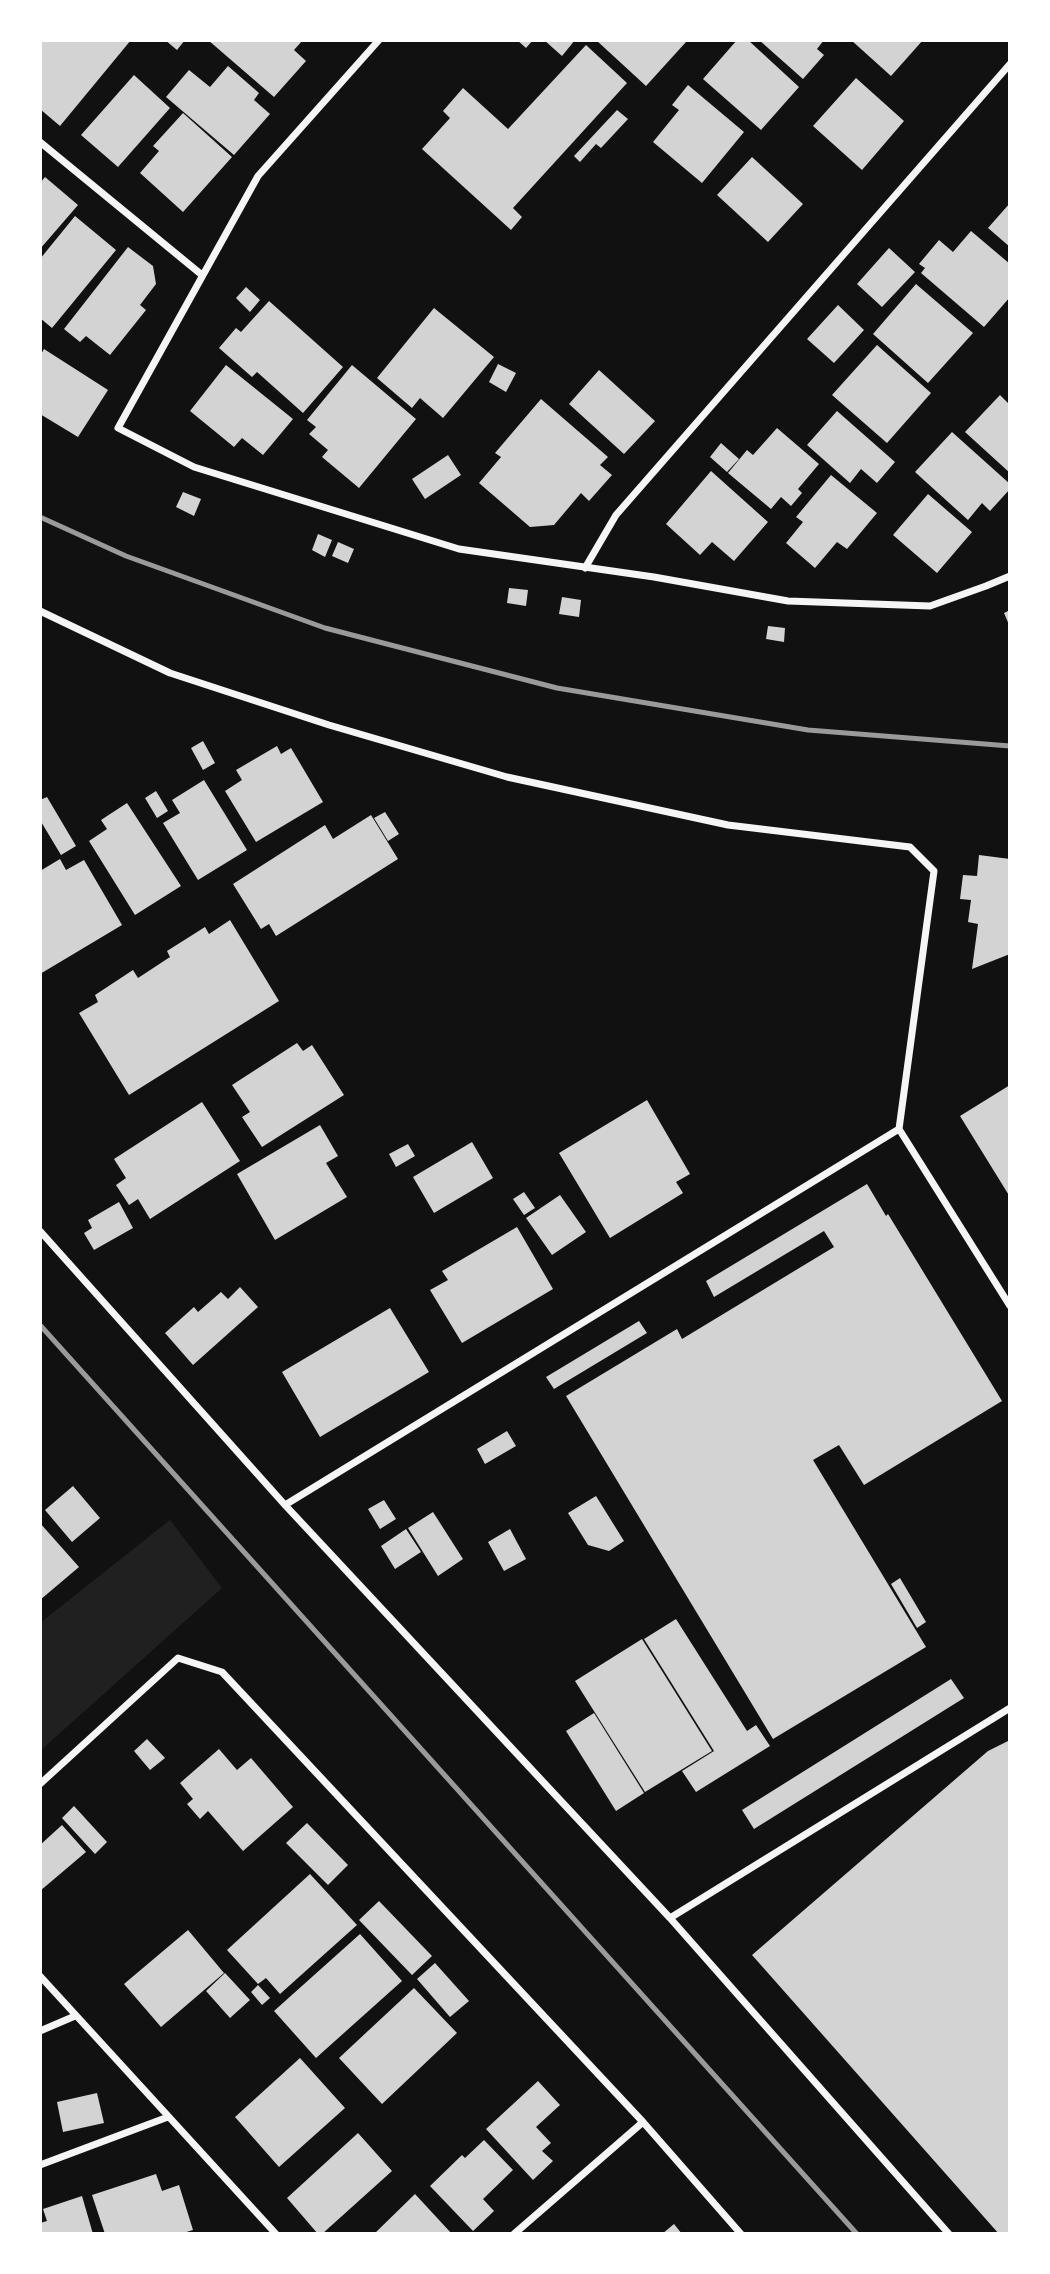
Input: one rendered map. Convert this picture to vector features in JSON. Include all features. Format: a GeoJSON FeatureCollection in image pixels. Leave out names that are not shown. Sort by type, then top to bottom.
{"type":"FeatureCollection","features":[{"type":"Feature","properties":{"kind":"street"},"geometry":{"type":"LineString","coordinates":[[379,40],[258,176],[118,428],[194,467],[459,549],[653,577],[788,601],[930,606],[1010,576]]}},
{"type":"Feature","properties":{"kind":"street"},"geometry":{"type":"LineString","coordinates":[[585,568],[616,515],[1010,64]]}},
{"type":"Feature","properties":{"kind":"street"},"geometry":{"type":"LineString","coordinates":[[40,142],[202,275]]}},
{"type":"Feature","properties":{"kind":"street"},"geometry":{"type":"LineString","coordinates":[[40,611],[170,673],[329,725],[508,777],[728,825],[910,847],[934,871],[899,1129],[1010,1306]]}},
{"type":"Feature","properties":{"kind":"street"},"geometry":{"type":"LineString","coordinates":[[285,1505],[899,1129]]}},
{"type":"Feature","properties":{"kind":"street"},"geometry":{"type":"LineString","coordinates":[[40,1231],[285,1505],[670,1918],[950,2234]]}},
{"type":"Feature","properties":{"kind":"street"},"geometry":{"type":"LineString","coordinates":[[40,1784],[178,1658],[222,1672],[643,2122],[741,2234]]}},
{"type":"Feature","properties":{"kind":"street"},"geometry":{"type":"LineString","coordinates":[[670,1918],[1010,1708]]}},
{"type":"Feature","properties":{"kind":"street"},"geometry":{"type":"LineString","coordinates":[[40,1976],[276,2234]]}},
{"type":"Feature","properties":{"kind":"street"},"geometry":{"type":"LineString","coordinates":[[40,2031],[75,2016]]}},
{"type":"Feature","properties":{"kind":"street"},"geometry":{"type":"LineString","coordinates":[[40,2165],[168,2116]]}},
{"type":"Feature","properties":{"kind":"street"},"geometry":{"type":"LineString","coordinates":[[514,2234],[643,2122]]}},
{"type":"Feature","properties":{"kind":"shaded area"},"geometry":{"type":"Polygon","coordinates":[[[170,1520],[222,1588],[40,1751],[40,1623],[170,1520]]]}},
{"type":"Feature","properties":{"kind":"building"},"geometry":{"type":"Polygon","coordinates":[[[40,40],[131,40],[60,126],[40,109],[40,40]]]}},
{"type":"Feature","properties":{"kind":"building"},"geometry":{"type":"Polygon","coordinates":[[[165,40],[185,40],[177,50],[165,40]]]}},
{"type":"Feature","properties":{"kind":"building"},"geometry":{"type":"Polygon","coordinates":[[[208,40],[300,40],[302,41],[294,50],[306,61],[274,97],[208,40]]]}},
{"type":"Feature","properties":{"kind":"building"},"geometry":{"type":"Polygon","coordinates":[[[517,40],[533,40],[526,48],[517,40]]]}},
{"type":"Feature","properties":{"kind":"building"},"geometry":{"type":"Polygon","coordinates":[[[544,40],[575,40],[562,56],[544,40]]]}},
{"type":"Feature","properties":{"kind":"building"},"geometry":{"type":"Polygon","coordinates":[[[596,40],[684,40],[686,42],[646,86],[596,40]]]}},
{"type":"Feature","properties":{"kind":"building"},"geometry":{"type":"Polygon","coordinates":[[[737,40],[748,40],[799,87],[761,130],[703,79],[737,40]]]}},
{"type":"Feature","properties":{"kind":"building"},"geometry":{"type":"Polygon","coordinates":[[[759,40],[824,40],[817,49],[824,55],[803,79],[759,40]]]}},
{"type":"Feature","properties":{"kind":"building"},"geometry":{"type":"Polygon","coordinates":[[[851,40],[923,40],[891,76],[851,40]]]}},
{"type":"Feature","properties":{"kind":"building"},"geometry":{"type":"Polygon","coordinates":[[[586,45],[627,83],[513,208],[522,217],[511,230],[422,149],[450,118],[443,111],[463,88],[508,129],[586,45]]]}},
{"type":"Feature","properties":{"kind":"building"},"geometry":{"type":"Polygon","coordinates":[[[228,66],[259,93],[254,100],[270,114],[234,155],[166,97],[189,70],[210,87],[228,66]]]}},
{"type":"Feature","properties":{"kind":"building"},"geometry":{"type":"Polygon","coordinates":[[[134,75],[170,108],[118,167],[81,135],[134,75]]]}},
{"type":"Feature","properties":{"kind":"building"},"geometry":{"type":"Polygon","coordinates":[[[856,78],[904,121],[862,170],[813,126],[856,78]]]}},
{"type":"Feature","properties":{"kind":"building"},"geometry":{"type":"Polygon","coordinates":[[[688,85],[744,132],[702,183],[653,142],[679,110],[672,105],[688,85]]]}},
{"type":"Feature","properties":{"kind":"building"},"geometry":{"type":"Polygon","coordinates":[[[617,110],[628,119],[601,148],[596,144],[580,162],[574,156],[617,110]]]}},
{"type":"Feature","properties":{"kind":"building"},"geometry":{"type":"Polygon","coordinates":[[[183,113],[232,157],[183,212],[140,173],[159,151],[153,146],[183,113]]]}},
{"type":"Feature","properties":{"kind":"building"},"geometry":{"type":"Polygon","coordinates":[[[752,157],[803,204],[768,242],[717,195],[752,157]]]}},
{"type":"Feature","properties":{"kind":"building"},"geometry":{"type":"Polygon","coordinates":[[[45,177],[78,205],[40,249],[40,183],[45,177]]]}},
{"type":"Feature","properties":{"kind":"building"},"geometry":{"type":"Polygon","coordinates":[[[1010,203],[1010,247],[988,228],[1010,203]]]}},
{"type":"Feature","properties":{"kind":"building"},"geometry":{"type":"Polygon","coordinates":[[[75,216],[116,250],[52,328],[40,318],[40,259],[75,216]]]}},
{"type":"Feature","properties":{"kind":"building"},"geometry":{"type":"Polygon","coordinates":[[[971,231],[1010,264],[1010,297],[984,327],[921,273],[925,268],[919,264],[939,240],[953,252],[971,231]]]}},
{"type":"Feature","properties":{"kind":"building"},"geometry":{"type":"Polygon","coordinates":[[[128,247],[153,266],[156,284],[140,305],[146,310],[110,355],[86,336],[80,342],[64,329],[128,247]]]}},
{"type":"Feature","properties":{"kind":"building"},"geometry":{"type":"Polygon","coordinates":[[[889,248],[915,272],[882,307],[857,284],[889,248]]]}},
{"type":"Feature","properties":{"kind":"building"},"geometry":{"type":"Polygon","coordinates":[[[916,284],[973,333],[928,383],[873,334],[916,284]]]}},
{"type":"Feature","properties":{"kind":"building"},"geometry":{"type":"Polygon","coordinates":[[[246,287],[260,300],[250,312],[236,298],[246,287]]]}},
{"type":"Feature","properties":{"kind":"building"},"geometry":{"type":"Polygon","coordinates":[[[269,301],[343,367],[303,413],[257,372],[252,377],[219,348],[236,328],[241,332],[269,301]]]}},
{"type":"Feature","properties":{"kind":"building"},"geometry":{"type":"Polygon","coordinates":[[[838,305],[864,330],[834,363],[807,339],[838,305]]]}},
{"type":"Feature","properties":{"kind":"building"},"geometry":{"type":"Polygon","coordinates":[[[434,308],[494,357],[443,418],[420,398],[412,408],[377,378],[434,308]]]}},
{"type":"Feature","properties":{"kind":"building"},"geometry":{"type":"Polygon","coordinates":[[[877,345],[931,393],[887,443],[832,395],[877,345]]]}},
{"type":"Feature","properties":{"kind":"building"},"geometry":{"type":"Polygon","coordinates":[[[44,349],[108,390],[78,437],[40,414],[40,356],[44,349]]]}},
{"type":"Feature","properties":{"kind":"building"},"geometry":{"type":"Polygon","coordinates":[[[498,364],[516,373],[506,392],[489,382],[498,364]]]}},
{"type":"Feature","properties":{"kind":"building"},"geometry":{"type":"Polygon","coordinates":[[[226,365],[293,419],[263,455],[242,438],[234,447],[190,411],[226,365]]]}},
{"type":"Feature","properties":{"kind":"building"},"geometry":{"type":"Polygon","coordinates":[[[352,365],[416,419],[359,488],[322,457],[328,450],[309,434],[316,427],[307,420],[352,365]]]}},
{"type":"Feature","properties":{"kind":"building"},"geometry":{"type":"Polygon","coordinates":[[[599,370],[655,421],[624,454],[569,404],[599,370]]]}},
{"type":"Feature","properties":{"kind":"building"},"geometry":{"type":"Polygon","coordinates":[[[1000,395],[1010,405],[1010,473],[965,432],[1000,395]]]}},
{"type":"Feature","properties":{"kind":"building"},"geometry":{"type":"Polygon","coordinates":[[[541,399],[608,457],[600,465],[612,475],[589,501],[581,493],[554,525],[530,527],[479,483],[501,457],[495,453],[541,399]]]}},
{"type":"Feature","properties":{"kind":"building"},"geometry":{"type":"Polygon","coordinates":[[[837,411],[895,462],[877,483],[861,469],[850,483],[807,445],[837,411]]]}},
{"type":"Feature","properties":{"kind":"building"},"geometry":{"type":"Polygon","coordinates":[[[777,428],[819,464],[798,489],[802,493],[791,506],[781,497],[771,509],[728,473],[747,450],[753,455],[777,428]]]}},
{"type":"Feature","properties":{"kind":"building"},"geometry":{"type":"Polygon","coordinates":[[[952,432],[1010,484],[1010,489],[990,511],[982,503],[968,520],[915,472],[952,432]]]}},
{"type":"Feature","properties":{"kind":"building"},"geometry":{"type":"Polygon","coordinates":[[[721,443],[739,459],[727,472],[710,457],[721,443]]]}},
{"type":"Feature","properties":{"kind":"building"},"geometry":{"type":"Polygon","coordinates":[[[448,455],[461,475],[425,499],[412,479],[448,455]]]}},
{"type":"Feature","properties":{"kind":"building"},"geometry":{"type":"Polygon","coordinates":[[[711,471],[768,522],[734,561],[712,542],[700,555],[666,524],[711,471]]]}},
{"type":"Feature","properties":{"kind":"building"},"geometry":{"type":"Polygon","coordinates":[[[831,475],[877,513],[847,549],[837,542],[815,568],[786,543],[803,522],[796,517],[831,475]]]}},
{"type":"Feature","properties":{"kind":"building"},"geometry":{"type":"Polygon","coordinates":[[[183,492],[201,499],[194,516],[176,507],[183,492]]]}},
{"type":"Feature","properties":{"kind":"building"},"geometry":{"type":"Polygon","coordinates":[[[928,494],[972,532],[937,573],[893,535],[928,494]]]}},
{"type":"Feature","properties":{"kind":"building"},"geometry":{"type":"Polygon","coordinates":[[[318,534],[332,540],[325,557],[312,550],[318,534]]]}},
{"type":"Feature","properties":{"kind":"building"},"geometry":{"type":"Polygon","coordinates":[[[338,542],[354,549],[348,563],[332,556],[338,542]]]}},
{"type":"Feature","properties":{"kind":"building"},"geometry":{"type":"Polygon","coordinates":[[[509,588],[528,590],[526,606],[507,603],[509,588]]]}},
{"type":"Feature","properties":{"kind":"building"},"geometry":{"type":"Polygon","coordinates":[[[562,597],[581,600],[579,617],[559,614],[562,597]]]}},
{"type":"Feature","properties":{"kind":"building"},"geometry":{"type":"Polygon","coordinates":[[[1010,610],[1010,627],[1004,613],[1010,610]]]}},
{"type":"Feature","properties":{"kind":"building"},"geometry":{"type":"Polygon","coordinates":[[[768,626],[785,628],[784,642],[766,639],[768,626]]]}},
{"type":"Feature","properties":{"kind":"building"},"geometry":{"type":"Polygon","coordinates":[[[203,741],[215,763],[203,770],[191,748],[203,741]]]}},
{"type":"Feature","properties":{"kind":"building"},"geometry":{"type":"Polygon","coordinates":[[[277,746],[281,754],[291,748],[323,802],[256,842],[225,791],[242,780],[236,770],[277,746]]]}},
{"type":"Feature","properties":{"kind":"building"},"geometry":{"type":"Polygon","coordinates":[[[204,780],[247,850],[198,880],[163,823],[180,813],[172,800],[204,780]]]}},
{"type":"Feature","properties":{"kind":"building"},"geometry":{"type":"Polygon","coordinates":[[[156,791],[168,811],[157,818],[145,798],[156,791]]]}},
{"type":"Feature","properties":{"kind":"building"},"geometry":{"type":"Polygon","coordinates":[[[47,797],[76,846],[61,855],[40,820],[40,800],[47,797]]]}},
{"type":"Feature","properties":{"kind":"building"},"geometry":{"type":"Polygon","coordinates":[[[127,803],[181,886],[135,915],[89,841],[107,829],[101,820],[127,803]]]}},
{"type":"Feature","properties":{"kind":"building"},"geometry":{"type":"Polygon","coordinates":[[[385,812],[399,834],[388,841],[374,818],[385,812]]]}},
{"type":"Feature","properties":{"kind":"building"},"geometry":{"type":"Polygon","coordinates":[[[371,815],[398,859],[276,936],[269,924],[261,929],[233,884],[325,825],[333,839],[371,815]]]}},
{"type":"Feature","properties":{"kind":"building"},"geometry":{"type":"Polygon","coordinates":[[[979,855],[1010,859],[1010,954],[972,969],[978,924],[968,922],[971,900],[960,899],[963,875],[977,876],[979,855]]]}},
{"type":"Feature","properties":{"kind":"building"},"geometry":{"type":"Polygon","coordinates":[[[60,859],[66,870],[84,860],[122,925],[40,974],[40,871],[60,859]]]}},
{"type":"Feature","properties":{"kind":"building"},"geometry":{"type":"Polygon","coordinates":[[[230,920],[279,1001],[129,1095],[79,1013],[98,1002],[95,995],[133,970],[138,978],[170,957],[167,951],[205,927],[209,934],[230,920]]]}},
{"type":"Feature","properties":{"kind":"building"},"geometry":{"type":"Polygon","coordinates":[[[297,1043],[303,1051],[312,1045],[344,1095],[262,1147],[242,1117],[250,1112],[232,1085],[297,1043]]]}},
{"type":"Feature","properties":{"kind":"building"},"geometry":{"type":"Polygon","coordinates":[[[1010,1085],[1010,1197],[960,1116],[1010,1085]]]}},
{"type":"Feature","properties":{"kind":"building"},"geometry":{"type":"Polygon","coordinates":[[[647,1100],[690,1174],[676,1182],[683,1193],[610,1238],[559,1153],[647,1100]]]}},
{"type":"Feature","properties":{"kind":"building"},"geometry":{"type":"Polygon","coordinates":[[[202,1102],[240,1161],[150,1219],[138,1199],[129,1205],[116,1185],[126,1178],[114,1159],[202,1102]]]}},
{"type":"Feature","properties":{"kind":"building"},"geometry":{"type":"Polygon","coordinates":[[[320,1125],[338,1156],[326,1163],[347,1197],[275,1240],[237,1174],[320,1125]]]}},
{"type":"Feature","properties":{"kind":"building"},"geometry":{"type":"Polygon","coordinates":[[[472,1142],[493,1178],[434,1213],[413,1177],[472,1142]]]}},
{"type":"Feature","properties":{"kind":"building"},"geometry":{"type":"Polygon","coordinates":[[[408,1144],[415,1156],[396,1167],[389,1154],[408,1144]]]}},
{"type":"Feature","properties":{"kind":"building"},"geometry":{"type":"Polygon","coordinates":[[[867,1184],[1002,1401],[864,1485],[839,1445],[813,1460],[926,1647],[773,1739],[566,1396],[677,1329],[682,1339],[834,1247],[824,1231],[714,1297],[706,1281],[867,1184]]]}},
{"type":"Feature","properties":{"kind":"building"},"geometry":{"type":"Polygon","coordinates":[[[524,1192],[535,1208],[524,1215],[513,1199],[524,1192]]]}},
{"type":"Feature","properties":{"kind":"building"},"geometry":{"type":"Polygon","coordinates":[[[560,1195],[586,1232],[552,1255],[526,1218],[560,1195]]]}},
{"type":"Feature","properties":{"kind":"building"},"geometry":{"type":"Polygon","coordinates":[[[119,1202],[133,1228],[94,1250],[84,1233],[92,1228],[88,1220],[119,1202]]]}},
{"type":"Feature","properties":{"kind":"building"},"geometry":{"type":"Polygon","coordinates":[[[517,1227],[553,1289],[462,1343],[430,1290],[448,1280],[442,1271],[517,1227]]]}},
{"type":"Feature","properties":{"kind":"building"},"geometry":{"type":"Polygon","coordinates":[[[240,1287],[258,1307],[193,1365],[165,1333],[194,1307],[198,1312],[221,1292],[228,1299],[240,1287]]]}},
{"type":"Feature","properties":{"kind":"building"},"geometry":{"type":"Polygon","coordinates":[[[390,1308],[429,1372],[320,1437],[282,1372],[390,1308]]]}},
{"type":"Feature","properties":{"kind":"building"},"geometry":{"type":"Polygon","coordinates":[[[639,1321],[647,1333],[554,1389],[546,1377],[639,1321]]]}},
{"type":"Feature","properties":{"kind":"building"},"geometry":{"type":"Polygon","coordinates":[[[507,1431],[516,1446],[485,1464],[477,1449],[507,1431]]]}},
{"type":"Feature","properties":{"kind":"building"},"geometry":{"type":"Polygon","coordinates":[[[73,1486],[100,1518],[72,1542],[45,1510],[73,1486]]]}},
{"type":"Feature","properties":{"kind":"building"},"geometry":{"type":"Polygon","coordinates":[[[596,1496],[624,1541],[609,1551],[588,1545],[568,1513],[596,1496]]]}},
{"type":"Feature","properties":{"kind":"building"},"geometry":{"type":"Polygon","coordinates":[[[384,1500],[396,1519],[380,1529],[368,1509],[384,1500]]]}},
{"type":"Feature","properties":{"kind":"building"},"geometry":{"type":"Polygon","coordinates":[[[433,1512],[463,1559],[438,1576],[408,1528],[433,1512]]]}},
{"type":"Feature","properties":{"kind":"building"},"geometry":{"type":"Polygon","coordinates":[[[40,1523],[79,1567],[40,1600],[40,1523]]]}},
{"type":"Feature","properties":{"kind":"building"},"geometry":{"type":"Polygon","coordinates":[[[406,1529],[421,1552],[395,1569],[381,1546],[406,1529]]]}},
{"type":"Feature","properties":{"kind":"building"},"geometry":{"type":"Polygon","coordinates":[[[510,1529],[526,1559],[504,1571],[488,1542],[510,1529]]]}},
{"type":"Feature","properties":{"kind":"building"},"geometry":{"type":"Polygon","coordinates":[[[900,1578],[926,1622],[917,1628],[891,1584],[900,1578]]]}},
{"type":"Feature","properties":{"kind":"building"},"geometry":{"type":"Polygon","coordinates":[[[676,1619],[747,1731],[756,1725],[770,1746],[696,1792],[682,1771],[714,1751],[644,1639],[676,1619]]]}},
{"type":"Feature","properties":{"kind":"building"},"geometry":{"type":"Polygon","coordinates":[[[642,1639],[712,1751],[645,1792],[575,1681],[642,1639]]]}},
{"type":"Feature","properties":{"kind":"building"},"geometry":{"type":"Polygon","coordinates":[[[951,1679],[964,1698],[754,1829],[742,1810],[951,1679]]]}},
{"type":"Feature","properties":{"kind":"building"},"geometry":{"type":"Polygon","coordinates":[[[594,1713],[644,1793],[616,1811],[566,1731],[594,1713]]]}},
{"type":"Feature","properties":{"kind":"building"},"geometry":{"type":"Polygon","coordinates":[[[147,1739],[165,1758],[150,1770],[134,1751],[147,1739]]]}},
{"type":"Feature","properties":{"kind":"building"},"geometry":{"type":"Polygon","coordinates":[[[1010,1740],[1010,2234],[999,2234],[752,1955],[988,1751],[1010,1740]]]}},
{"type":"Feature","properties":{"kind":"building"},"geometry":{"type":"Polygon","coordinates":[[[219,1749],[237,1770],[251,1758],[293,1807],[243,1851],[208,1811],[200,1819],[187,1804],[193,1799],[180,1783],[219,1749]]]}},
{"type":"Feature","properties":{"kind":"building"},"geometry":{"type":"Polygon","coordinates":[[[74,1806],[107,1842],[95,1854],[62,1818],[74,1806]]]}},
{"type":"Feature","properties":{"kind":"building"},"geometry":{"type":"Polygon","coordinates":[[[307,1823],[348,1865],[328,1885],[286,1843],[307,1823]]]}},
{"type":"Feature","properties":{"kind":"building"},"geometry":{"type":"Polygon","coordinates":[[[62,1825],[86,1852],[40,1891],[40,1845],[62,1825]]]}},
{"type":"Feature","properties":{"kind":"building"},"geometry":{"type":"Polygon","coordinates":[[[310,1874],[357,1925],[280,1994],[266,1978],[258,1984],[227,1950],[310,1874]]]}},
{"type":"Feature","properties":{"kind":"building"},"geometry":{"type":"Polygon","coordinates":[[[379,1901],[432,1956],[412,1975],[359,1920],[379,1901]]]}},
{"type":"Feature","properties":{"kind":"building"},"geometry":{"type":"Polygon","coordinates":[[[188,1930],[224,1973],[161,2027],[124,1984],[188,1930]]]}},
{"type":"Feature","properties":{"kind":"building"},"geometry":{"type":"Polygon","coordinates":[[[360,1934],[402,1981],[316,2058],[274,2011],[360,1934]]]}},
{"type":"Feature","properties":{"kind":"building"},"geometry":{"type":"Polygon","coordinates":[[[435,1963],[469,2001],[450,2017],[417,1979],[435,1963]]]}},
{"type":"Feature","properties":{"kind":"building"},"geometry":{"type":"Polygon","coordinates":[[[225,1973],[250,2000],[230,2018],[206,1991],[225,1973]]]}},
{"type":"Feature","properties":{"kind":"building"},"geometry":{"type":"Polygon","coordinates":[[[258,1985],[270,1998],[262,2005],[251,1992],[258,1985]]]}},
{"type":"Feature","properties":{"kind":"building"},"geometry":{"type":"Polygon","coordinates":[[[414,1988],[457,2033],[382,2104],[339,2058],[414,1988]]]}},
{"type":"Feature","properties":{"kind":"building"},"geometry":{"type":"Polygon","coordinates":[[[300,2058],[345,2108],[279,2167],[235,2117],[300,2058]]]}},
{"type":"Feature","properties":{"kind":"building"},"geometry":{"type":"Polygon","coordinates":[[[538,2081],[560,2105],[536,2127],[551,2143],[542,2151],[553,2161],[533,2180],[486,2129],[538,2081]]]}},
{"type":"Feature","properties":{"kind":"building"},"geometry":{"type":"Polygon","coordinates":[[[97,2093],[104,2123],[63,2132],[57,2102],[97,2093]]]}},
{"type":"Feature","properties":{"kind":"building"},"geometry":{"type":"Polygon","coordinates":[[[358,2133],[392,2171],[322,2234],[318,2234],[287,2198],[358,2133]]]}},
{"type":"Feature","properties":{"kind":"building"},"geometry":{"type":"Polygon","coordinates":[[[484,2140],[513,2170],[483,2199],[494,2211],[473,2231],[430,2186],[462,2155],[465,2158],[484,2140]]]}},
{"type":"Feature","properties":{"kind":"building"},"geometry":{"type":"Polygon","coordinates":[[[156,2174],[162,2191],[179,2185],[193,2230],[180,2234],[105,2234],[92,2195],[156,2174]]]}},
{"type":"Feature","properties":{"kind":"building"},"geometry":{"type":"Polygon","coordinates":[[[415,2194],[452,2234],[374,2234],[415,2194]]]}},
{"type":"Feature","properties":{"kind":"building"},"geometry":{"type":"Polygon","coordinates":[[[82,2196],[93,2234],[40,2234],[40,2223],[47,2221],[43,2209],[82,2196]]]}},
{"type":"Feature","properties":{"kind":"building"},"geometry":{"type":"Polygon","coordinates":[[[674,2224],[682,2234],[662,2234],[674,2224]]]}},
{"type":"Feature","properties":{"kind":"railway"},"geometry":{"type":"LineString","coordinates":[[40,517],[126,556],[325,628],[557,688],[808,730],[1010,746]]}},
{"type":"Feature","properties":{"kind":"railway"},"geometry":{"type":"LineString","coordinates":[[40,1325],[857,2234]]}}]}
